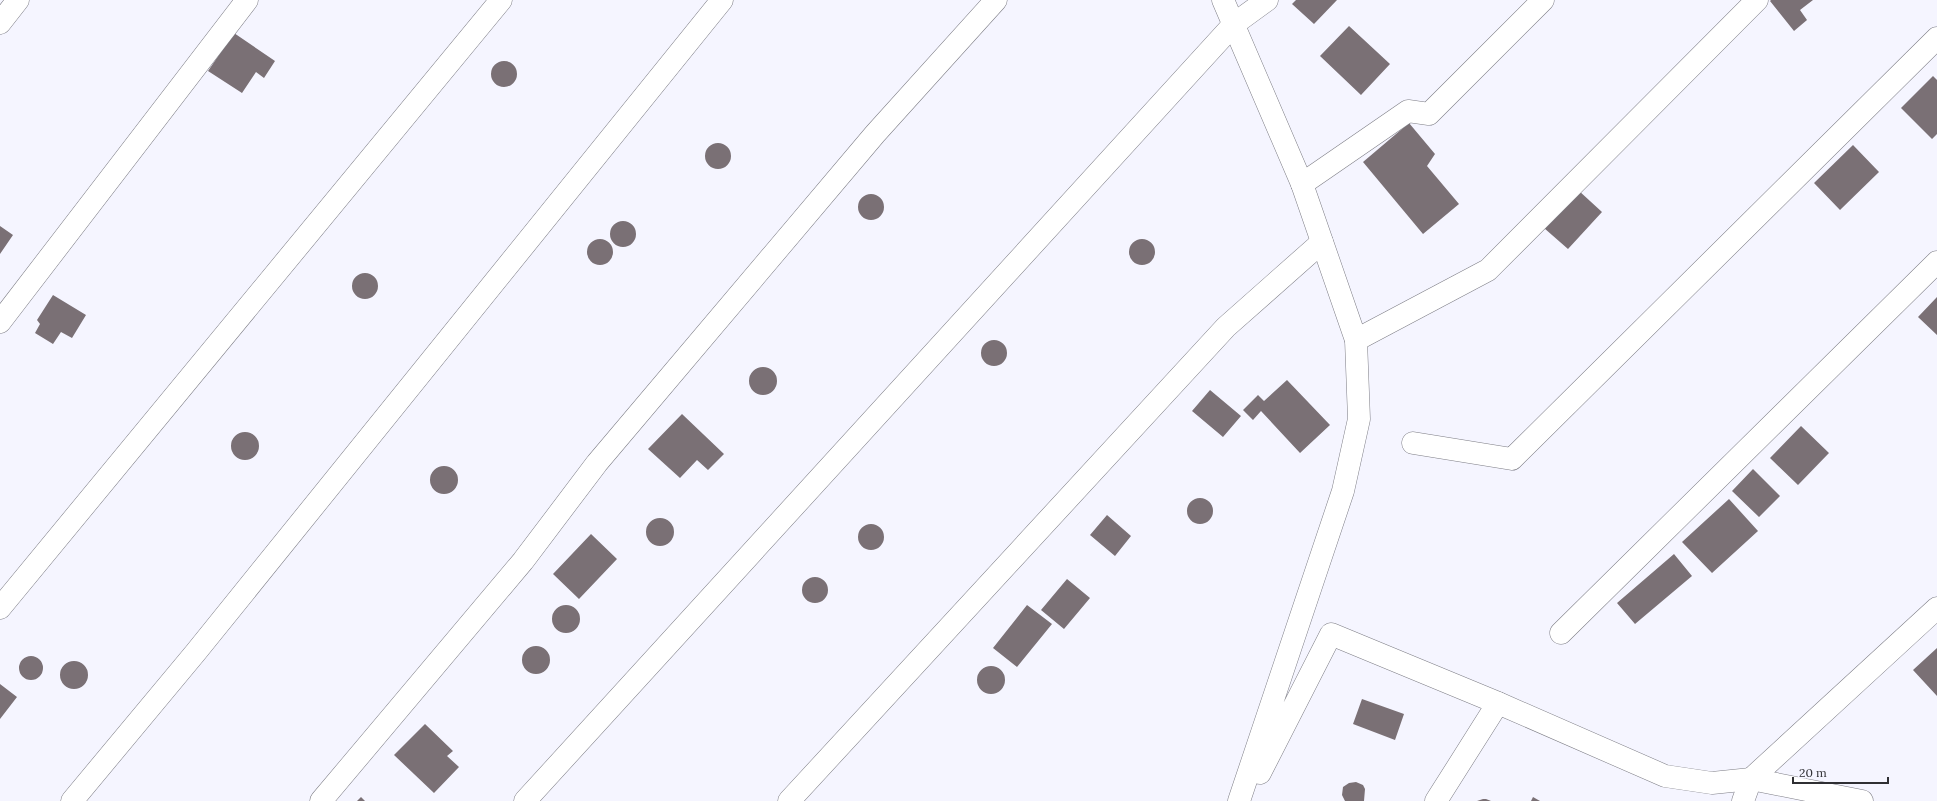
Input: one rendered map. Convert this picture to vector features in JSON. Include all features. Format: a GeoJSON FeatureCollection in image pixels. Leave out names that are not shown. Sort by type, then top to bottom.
{"type":"FeatureCollection","features":[{"type":"Feature","properties":{"kind":"street"},"geometry":{"type":"LineString","coordinates":[[0,23],[18,0]]}},
{"type":"Feature","properties":{"kind":"street"},"geometry":{"type":"LineString","coordinates":[[0,322],[247,0]]}},
{"type":"Feature","properties":{"kind":"street"},"geometry":{"type":"LineString","coordinates":[[0,608],[501,0]]}},
{"type":"Feature","properties":{"kind":"street"},"geometry":{"type":"LineString","coordinates":[[72,801],[196,652],[722,0]]}},
{"type":"Feature","properties":{"kind":"street"},"geometry":{"type":"LineString","coordinates":[[322,801],[523,561],[608,450],[875,134],[996,0]]}},
{"type":"Feature","properties":{"kind":"street"},"geometry":{"type":"LineString","coordinates":[[1223,0],[1302,184],[1356,340],[1359,419],[1344,491],[1239,801]]}},
{"type":"Feature","properties":{"kind":"street"},"geometry":{"type":"LineString","coordinates":[[525,801],[1234,24],[1267,0]]}},
{"type":"Feature","properties":{"kind":"street"},"geometry":{"type":"LineString","coordinates":[[1302,184],[1408,111],[1429,114],[1543,0]]}},
{"type":"Feature","properties":{"kind":"street"},"geometry":{"type":"LineString","coordinates":[[1356,340],[1488,270],[1757,0]]}},
{"type":"Feature","properties":{"kind":"street"},"geometry":{"type":"LineString","coordinates":[[1413,442],[1512,459],[1937,38]]}},
{"type":"Feature","properties":{"kind":"street"},"geometry":{"type":"LineString","coordinates":[[789,801],[1226,327],[1322,242]]}},
{"type":"Feature","properties":{"kind":"street"},"geometry":{"type":"LineString","coordinates":[[1561,633],[1937,262]]}},
{"type":"Feature","properties":{"kind":"street"},"geometry":{"type":"LineString","coordinates":[[1743,801],[1751,779],[1937,608]]}},
{"type":"Feature","properties":{"kind":"street"},"geometry":{"type":"LineString","coordinates":[[1246,801],[1331,634],[1498,703],[1665,776],[1712,783],[1751,779],[1862,801]]}},
{"type":"Feature","properties":{"kind":"street"},"geometry":{"type":"LineString","coordinates":[[1436,801],[1498,703]]}},
{"type":"Feature","properties":{"kind":"building"},"geometry":{"type":"Polygon","coordinates":[[[1296,0],[1337,0],[1314,24],[1292,4],[1296,0]]]}},
{"type":"Feature","properties":{"kind":"building"},"geometry":{"type":"Polygon","coordinates":[[[1813,0],[1800,10],[1807,20],[1794,31],[1770,1],[1813,0]]]}},
{"type":"Feature","properties":{"kind":"building"},"geometry":{"type":"Polygon","coordinates":[[[1349,26],[1390,64],[1361,95],[1320,56],[1349,26]]]}},
{"type":"Feature","properties":{"kind":"building"},"geometry":{"type":"Polygon","coordinates":[[[234,33],[275,61],[264,78],[256,72],[242,93],[208,71],[234,33]]]}},
{"type":"Feature","properties":{"kind":"building"},"geometry":{"type":"Polygon","coordinates":[[[504,61],[514,64],[517,74],[514,84],[504,87],[494,84],[491,74],[494,64],[504,61]]]}},
{"type":"Feature","properties":{"kind":"building"},"geometry":{"type":"Polygon","coordinates":[[[1933,76],[1937,80],[1937,134],[1932,139],[1901,108],[1933,76]]]}},
{"type":"Feature","properties":{"kind":"building"},"geometry":{"type":"Polygon","coordinates":[[[1409,123],[1435,154],[1427,166],[1459,204],[1423,234],[1363,162],[1409,123]]]}},
{"type":"Feature","properties":{"kind":"building"},"geometry":{"type":"Polygon","coordinates":[[[718,143],[728,146],[731,156],[728,166],[718,169],[708,166],[705,156],[708,146],[718,143]]]}},
{"type":"Feature","properties":{"kind":"building"},"geometry":{"type":"Polygon","coordinates":[[[1853,145],[1879,172],[1840,210],[1814,183],[1853,145]]]}},
{"type":"Feature","properties":{"kind":"building"},"geometry":{"type":"Polygon","coordinates":[[[1578,190],[1602,212],[1568,249],[1544,228],[1578,190]]]}},
{"type":"Feature","properties":{"kind":"building"},"geometry":{"type":"Polygon","coordinates":[[[871,194],[881,197],[884,207],[881,217],[871,220],[861,217],[858,207],[861,197],[871,194]]]}},
{"type":"Feature","properties":{"kind":"building"},"geometry":{"type":"Polygon","coordinates":[[[623,221],[633,224],[636,234],[633,244],[623,247],[613,244],[610,234],[613,224],[623,221]]]}},
{"type":"Feature","properties":{"kind":"building"},"geometry":{"type":"Polygon","coordinates":[[[0,226],[13,235],[0,254],[0,226]]]}},
{"type":"Feature","properties":{"kind":"building"},"geometry":{"type":"Polygon","coordinates":[[[600,239],[610,242],[613,252],[610,262],[600,265],[590,262],[587,252],[590,242],[600,239]]]}},
{"type":"Feature","properties":{"kind":"building"},"geometry":{"type":"Polygon","coordinates":[[[1142,239],[1152,242],[1155,252],[1152,262],[1142,265],[1132,262],[1129,252],[1132,242],[1142,239]]]}},
{"type":"Feature","properties":{"kind":"building"},"geometry":{"type":"Polygon","coordinates":[[[365,273],[375,276],[378,286],[375,296],[365,299],[355,296],[352,286],[355,276],[365,273]]]}},
{"type":"Feature","properties":{"kind":"building"},"geometry":{"type":"Polygon","coordinates":[[[53,295],[86,315],[72,338],[61,332],[53,344],[35,333],[40,324],[37,320],[53,295]]]}},
{"type":"Feature","properties":{"kind":"building"},"geometry":{"type":"Polygon","coordinates":[[[1937,297],[1937,335],[1918,317],[1937,297]]]}},
{"type":"Feature","properties":{"kind":"building"},"geometry":{"type":"Polygon","coordinates":[[[994,340],[1004,343],[1007,353],[1004,363],[994,366],[984,363],[981,353],[984,343],[994,340]]]}},
{"type":"Feature","properties":{"kind":"building"},"geometry":{"type":"Polygon","coordinates":[[[763,367],[773,371],[777,381],[773,391],[763,395],[753,391],[749,381],[753,371],[763,367]]]}},
{"type":"Feature","properties":{"kind":"building"},"geometry":{"type":"Polygon","coordinates":[[[1287,380],[1330,425],[1300,453],[1261,411],[1253,420],[1243,410],[1258,395],[1264,401],[1287,380]]]}},
{"type":"Feature","properties":{"kind":"building"},"geometry":{"type":"Polygon","coordinates":[[[1210,390],[1241,416],[1223,437],[1192,411],[1210,390]]]}},
{"type":"Feature","properties":{"kind":"building"},"geometry":{"type":"Polygon","coordinates":[[[682,414],[724,454],[708,470],[697,460],[680,478],[648,449],[682,414]]]}},
{"type":"Feature","properties":{"kind":"building"},"geometry":{"type":"Polygon","coordinates":[[[1801,426],[1829,453],[1798,485],[1770,458],[1801,426]]]}},
{"type":"Feature","properties":{"kind":"building"},"geometry":{"type":"Polygon","coordinates":[[[245,432],[255,436],[259,446],[255,456],[245,460],[235,456],[231,446],[235,436],[245,432]]]}},
{"type":"Feature","properties":{"kind":"building"},"geometry":{"type":"Polygon","coordinates":[[[444,466],[454,470],[458,480],[454,490],[444,494],[434,490],[430,480],[434,470],[444,466]]]}},
{"type":"Feature","properties":{"kind":"building"},"geometry":{"type":"Polygon","coordinates":[[[1753,469],[1780,496],[1759,517],[1732,491],[1753,469]]]}},
{"type":"Feature","properties":{"kind":"building"},"geometry":{"type":"Polygon","coordinates":[[[1200,498],[1210,501],[1213,511],[1210,521],[1200,524],[1190,521],[1187,511],[1190,501],[1200,498]]]}},
{"type":"Feature","properties":{"kind":"building"},"geometry":{"type":"Polygon","coordinates":[[[1729,499],[1758,531],[1712,573],[1682,542],[1729,499]]]}},
{"type":"Feature","properties":{"kind":"building"},"geometry":{"type":"Polygon","coordinates":[[[1107,515],[1131,536],[1115,556],[1090,535],[1107,515]]]}},
{"type":"Feature","properties":{"kind":"building"},"geometry":{"type":"Polygon","coordinates":[[[660,518],[670,522],[674,532],[670,542],[660,546],[650,542],[646,532],[650,522],[660,518]]]}},
{"type":"Feature","properties":{"kind":"building"},"geometry":{"type":"Polygon","coordinates":[[[871,524],[881,527],[884,537],[881,547],[871,550],[861,547],[858,537],[861,527],[871,524]]]}},
{"type":"Feature","properties":{"kind":"building"},"geometry":{"type":"Polygon","coordinates":[[[591,534],[617,559],[579,599],[553,574],[591,534]]]}},
{"type":"Feature","properties":{"kind":"building"},"geometry":{"type":"Polygon","coordinates":[[[1674,554],[1692,576],[1635,624],[1617,603],[1674,554]]]}},
{"type":"Feature","properties":{"kind":"building"},"geometry":{"type":"Polygon","coordinates":[[[815,577],[825,580],[828,590],[825,600],[815,603],[805,600],[802,590],[805,580],[815,577]]]}},
{"type":"Feature","properties":{"kind":"building"},"geometry":{"type":"Polygon","coordinates":[[[1067,579],[1090,598],[1064,629],[1041,610],[1067,579]]]}},
{"type":"Feature","properties":{"kind":"building"},"geometry":{"type":"Polygon","coordinates":[[[566,605],[576,609],[580,619],[576,629],[566,633],[556,629],[552,619],[556,609],[566,605]]]}},
{"type":"Feature","properties":{"kind":"building"},"geometry":{"type":"Polygon","coordinates":[[[1027,605],[1052,624],[1017,667],[993,648],[1027,605]]]}},
{"type":"Feature","properties":{"kind":"building"},"geometry":{"type":"Polygon","coordinates":[[[536,646],[546,650],[550,660],[546,670],[536,674],[526,670],[522,660],[526,650],[536,646]]]}},
{"type":"Feature","properties":{"kind":"building"},"geometry":{"type":"Polygon","coordinates":[[[1937,648],[1937,696],[1913,670],[1937,648]]]}},
{"type":"Feature","properties":{"kind":"building"},"geometry":{"type":"Polygon","coordinates":[[[31,656],[36,657],[42,663],[42,673],[36,679],[31,680],[26,679],[20,673],[19,668],[20,663],[26,657],[31,656]]]}},
{"type":"Feature","properties":{"kind":"building"},"geometry":{"type":"Polygon","coordinates":[[[74,661],[84,665],[88,675],[84,685],[74,689],[64,685],[60,675],[64,665],[74,661]]]}},
{"type":"Feature","properties":{"kind":"building"},"geometry":{"type":"Polygon","coordinates":[[[991,666],[1001,670],[1005,680],[1001,690],[991,694],[981,690],[977,680],[981,670],[991,666]]]}},
{"type":"Feature","properties":{"kind":"building"},"geometry":{"type":"Polygon","coordinates":[[[0,684],[17,697],[0,719],[0,684]]]}},
{"type":"Feature","properties":{"kind":"building"},"geometry":{"type":"Polygon","coordinates":[[[1362,699],[1404,714],[1395,740],[1353,724],[1362,699]]]}},
{"type":"Feature","properties":{"kind":"building"},"geometry":{"type":"Polygon","coordinates":[[[425,724],[453,751],[447,756],[459,767],[434,793],[394,755],[425,724]]]}},
{"type":"Feature","properties":{"kind":"building"},"geometry":{"type":"Polygon","coordinates":[[[1356,782],[1363,785],[1365,789],[1364,801],[1345,801],[1342,795],[1343,787],[1349,783],[1356,782]]]}},
{"type":"Feature","properties":{"kind":"building"},"geometry":{"type":"Polygon","coordinates":[[[361,797],[365,801],[357,801],[361,797]]]}},
{"type":"Feature","properties":{"kind":"building"},"geometry":{"type":"Polygon","coordinates":[[[1533,797],[1540,801],[1531,801],[1533,797]]]}},
{"type":"Feature","properties":{"kind":"building"},"geometry":{"type":"Polygon","coordinates":[[[1486,799],[1491,801],[1477,801],[1486,799]]]}}]}
